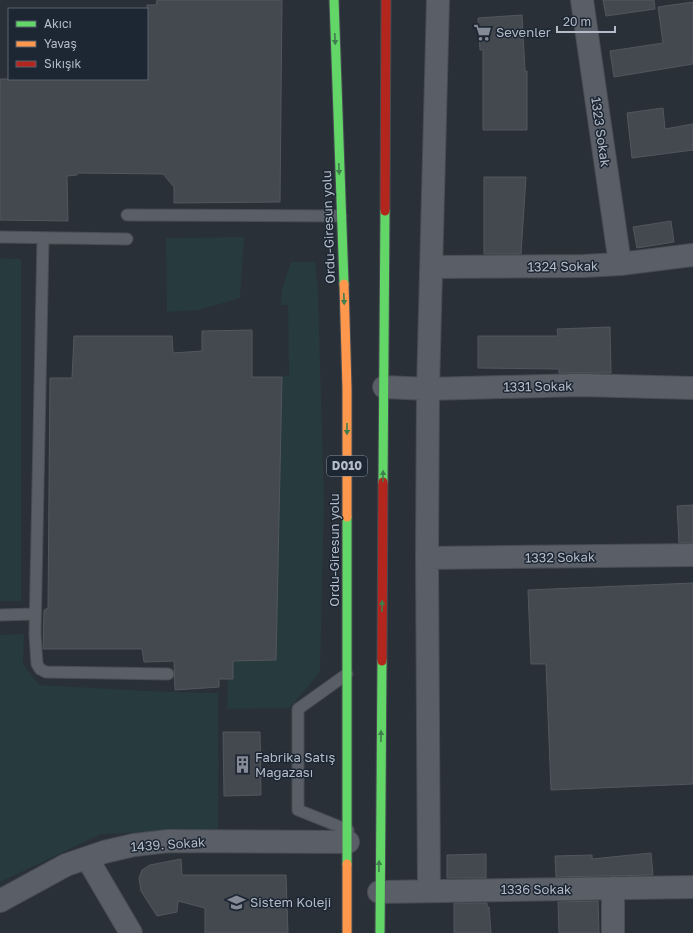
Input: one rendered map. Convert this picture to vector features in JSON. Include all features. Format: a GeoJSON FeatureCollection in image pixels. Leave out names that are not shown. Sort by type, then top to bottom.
{"type":"FeatureCollection","features":[{"type":"Feature","properties":{"kind":"highway","name":"Ordu-Giresun yolu"},"geometry":{"type":"LineString","coordinates":[[334,0],[346,389],[348,933]]}},
{"type":"Feature","properties":{"kind":"highway","name":"D010"},"geometry":{"type":"LineString","coordinates":[[380,933],[379,892],[386,0]]}},
{"type":"Feature","properties":{"kind":"street"},"geometry":{"type":"LineString","coordinates":[[429,890],[427,558],[428,389],[438,0]]}},
{"type":"Feature","properties":{"kind":"street","name":"1323 Sokak"},"geometry":{"type":"LineString","coordinates":[[582,0],[620,264]]}},
{"type":"Feature","properties":{"kind":"street","name":"1324 Sokak"},"geometry":{"type":"LineString","coordinates":[[432,267],[584,266],[620,264],[693,255]]}},
{"type":"Feature","properties":{"kind":"street","name":"1331 Sokak"},"geometry":{"type":"LineString","coordinates":[[384,387],[428,389],[580,385],[693,388]]}},
{"type":"Feature","properties":{"kind":"street","name":"1332 Sokak"},"geometry":{"type":"LineString","coordinates":[[427,558],[693,555]]}},
{"type":"Feature","properties":{"kind":"street","name":"1439. Sokak"},"geometry":{"type":"LineString","coordinates":[[0,901],[66,865],[134,845],[170,841],[348,836]]}},
{"type":"Feature","properties":{"kind":"street"},"geometry":{"type":"LineString","coordinates":[[87,858],[131,933]]}},
{"type":"Feature","properties":{"kind":"street","name":"1336 Sokak"},"geometry":{"type":"LineString","coordinates":[[379,892],[429,890],[693,887]]}},
{"type":"Feature","properties":{"kind":"street"},"geometry":{"type":"LineString","coordinates":[[613,888],[613,933]]}},
{"type":"Feature","properties":{"kind":"lane"},"geometry":{"type":"LineString","coordinates":[[128,215],[341,216]]}},
{"type":"Feature","properties":{"kind":"lane"},"geometry":{"type":"LineString","coordinates":[[0,237],[127,239]]}},
{"type":"Feature","properties":{"kind":"lane"},"geometry":{"type":"LineString","coordinates":[[43,238],[35,614],[36,659],[40,669],[52,672],[168,674]]}},
{"type":"Feature","properties":{"kind":"lane"},"geometry":{"type":"LineString","coordinates":[[0,615],[35,614]]}},
{"type":"Feature","properties":{"kind":"lane"},"geometry":{"type":"LineString","coordinates":[[348,674],[298,709],[298,810],[348,836]]}},
{"type":"Feature","properties":{"kind":"green space"},"geometry":{"type":"Polygon","coordinates":[[[244,237],[240,298],[199,310],[167,312],[166,238],[244,237]]]}},
{"type":"Feature","properties":{"kind":"green space"},"geometry":{"type":"Polygon","coordinates":[[[0,258],[21,259],[21,601],[0,601],[0,258]]]}},
{"type":"Feature","properties":{"kind":"green space"},"geometry":{"type":"Polygon","coordinates":[[[291,262],[315,262],[318,294],[324,502],[320,672],[290,708],[227,709],[228,679],[233,679],[233,661],[276,660],[282,377],[289,375],[288,305],[281,305],[282,289],[291,262]]]}},
{"type":"Feature","properties":{"kind":"green space"},"geometry":{"type":"Polygon","coordinates":[[[24,634],[23,664],[39,685],[167,692],[218,693],[218,829],[101,834],[0,882],[0,635],[24,634]]]}},
{"type":"Feature","properties":{"kind":"building"},"geometry":{"type":"Polygon","coordinates":[[[157,0],[282,0],[280,202],[174,203],[174,187],[163,174],[78,173],[77,175],[67,176],[68,221],[0,220],[0,79],[148,80],[147,5],[156,5],[157,0]]]}},
{"type":"Feature","properties":{"kind":"building"},"geometry":{"type":"Polygon","coordinates":[[[603,0],[654,0],[655,9],[606,16],[603,0]]]}},
{"type":"Feature","properties":{"kind":"building"},"geometry":{"type":"Polygon","coordinates":[[[693,2],[693,64],[614,77],[610,51],[663,43],[658,7],[693,2]]]}},
{"type":"Feature","properties":{"kind":"building"},"geometry":{"type":"Polygon","coordinates":[[[522,15],[525,71],[527,71],[527,130],[483,130],[483,50],[480,50],[478,18],[522,15]]]}},
{"type":"Feature","properties":{"kind":"building"},"geometry":{"type":"Polygon","coordinates":[[[663,108],[665,129],[693,124],[693,150],[632,158],[627,113],[663,108]]]}},
{"type":"Feature","properties":{"kind":"building"},"geometry":{"type":"Polygon","coordinates":[[[484,177],[526,177],[521,254],[484,254],[484,177]]]}},
{"type":"Feature","properties":{"kind":"building"},"geometry":{"type":"Polygon","coordinates":[[[671,221],[674,242],[637,248],[633,227],[671,221]]]}},
{"type":"Feature","properties":{"kind":"building"},"geometry":{"type":"Polygon","coordinates":[[[610,327],[611,373],[559,373],[559,369],[478,368],[478,336],[558,336],[557,329],[610,327]]]}},
{"type":"Feature","properties":{"kind":"building"},"geometry":{"type":"Polygon","coordinates":[[[252,330],[252,377],[282,377],[276,660],[233,661],[233,679],[219,679],[219,687],[175,690],[174,661],[144,662],[142,649],[43,649],[44,610],[48,608],[50,378],[72,378],[74,336],[172,336],[173,353],[202,351],[202,331],[252,330]]]}},
{"type":"Feature","properties":{"kind":"building"},"geometry":{"type":"Polygon","coordinates":[[[693,505],[693,543],[679,543],[677,506],[693,505]]]}},
{"type":"Feature","properties":{"kind":"building"},"geometry":{"type":"Polygon","coordinates":[[[693,583],[693,784],[551,790],[546,664],[531,664],[528,590],[693,583]]]}},
{"type":"Feature","properties":{"kind":"building","name":"Fabrika Satış Mağazası"},"geometry":{"type":"Polygon","coordinates":[[[223,732],[260,732],[261,795],[224,796],[223,732]]]}},
{"type":"Feature","properties":{"kind":"building"},"geometry":{"type":"Polygon","coordinates":[[[651,853],[653,875],[556,877],[555,856],[592,855],[592,859],[651,853]]]}},
{"type":"Feature","properties":{"kind":"building"},"geometry":{"type":"Polygon","coordinates":[[[486,854],[486,878],[447,878],[447,855],[486,854]]]}},
{"type":"Feature","properties":{"kind":"building"},"geometry":{"type":"Polygon","coordinates":[[[181,859],[182,875],[286,875],[288,933],[205,933],[205,908],[178,901],[177,912],[157,916],[141,891],[139,878],[142,870],[150,865],[181,859]]]}},
{"type":"Feature","properties":{"kind":"building"},"geometry":{"type":"Polygon","coordinates":[[[598,901],[599,933],[559,933],[558,902],[598,901]]]}},
{"type":"Feature","properties":{"kind":"building"},"geometry":{"type":"Polygon","coordinates":[[[454,903],[487,903],[487,907],[489,907],[491,933],[454,933],[454,903]]]}},
{"type":"Feature","properties":{"kind":"traffic: fast"},"geometry":{"type":"LineString","coordinates":[[334,0],[344,284]]}},
{"type":"Feature","properties":{"kind":"traffic: fast"},"geometry":{"type":"LineString","coordinates":[[383,482],[385,211]]}},
{"type":"Feature","properties":{"kind":"traffic: fast"},"geometry":{"type":"LineString","coordinates":[[347,517],[347,864]]}},
{"type":"Feature","properties":{"kind":"traffic: fast"},"geometry":{"type":"LineString","coordinates":[[380,933],[382,661]]}},
{"type":"Feature","properties":{"kind":"traffic: slow"},"geometry":{"type":"LineString","coordinates":[[344,284],[347,389],[347,517]]}},
{"type":"Feature","properties":{"kind":"traffic: slow"},"geometry":{"type":"LineString","coordinates":[[347,864],[347,933]]}},
{"type":"Feature","properties":{"kind":"traffic: jam"},"geometry":{"type":"LineString","coordinates":[[385,211],[386,0]]}},
{"type":"Feature","properties":{"kind":"traffic: jam"},"geometry":{"type":"LineString","coordinates":[[382,661],[383,482]]}},
{"type":"Feature","properties":{"kind":"place","name":"Sevenler"},"geometry":{"type":"Point","coordinates":[483,32]}},
{"type":"Feature","properties":{"kind":"place","name":"Fabrika Satış Mağazası"},"geometry":{"type":"Point","coordinates":[242,764]}},
{"type":"Feature","properties":{"kind":"place","name":"Sistem Koleji"},"geometry":{"type":"Point","coordinates":[237,902]}}]}
